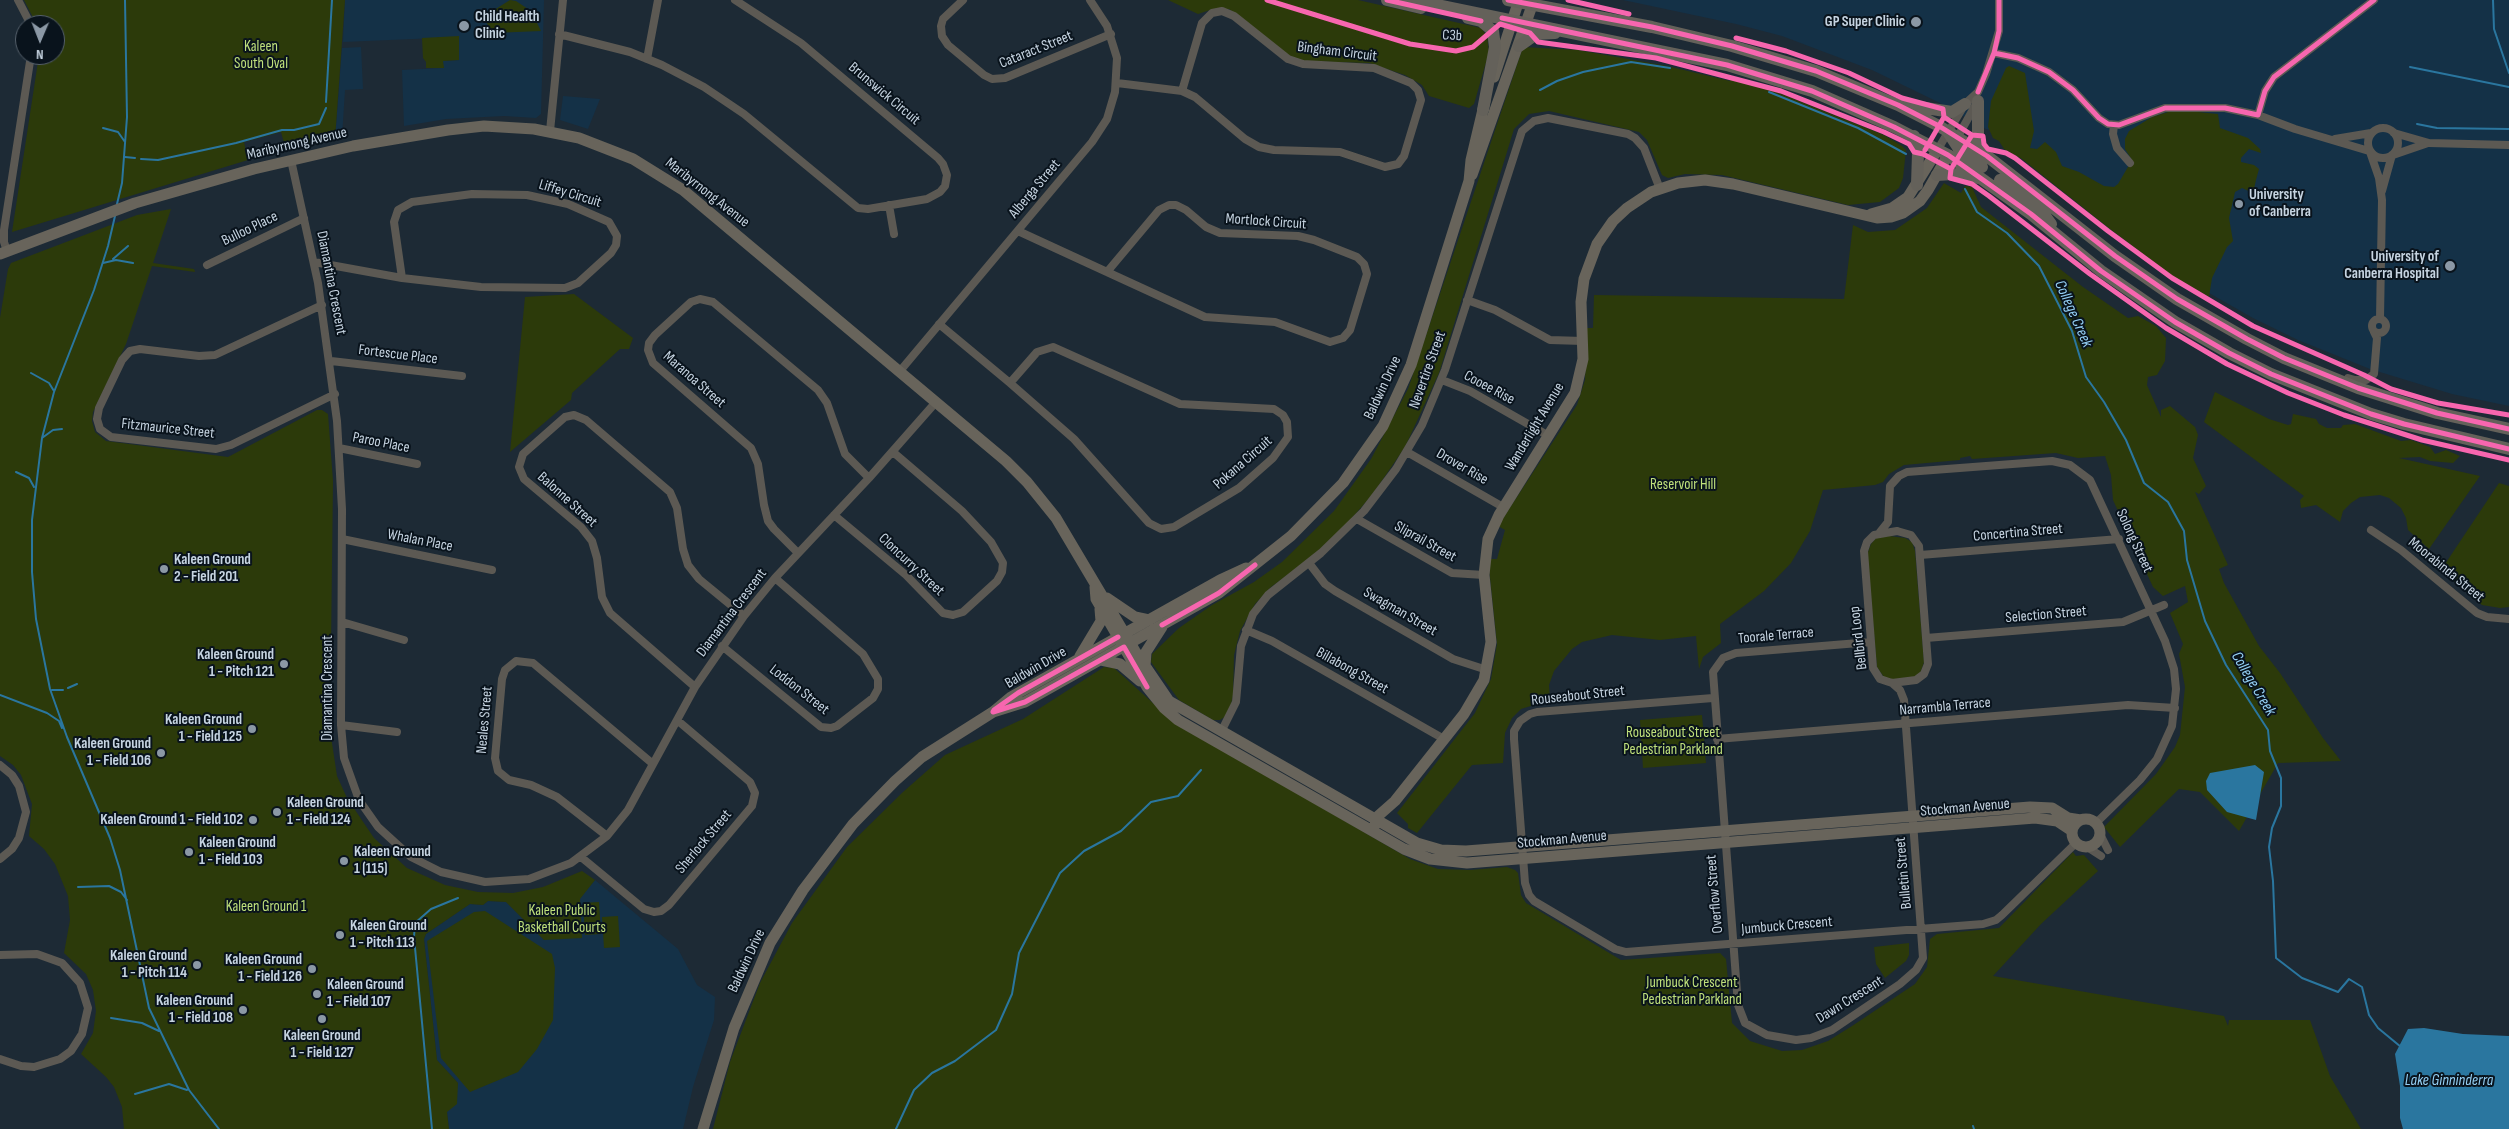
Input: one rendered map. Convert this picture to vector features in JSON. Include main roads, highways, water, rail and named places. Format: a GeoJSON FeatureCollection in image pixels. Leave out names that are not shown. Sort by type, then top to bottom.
{"type":"FeatureCollection","features":[{"type":"Feature","properties":{"kind":"main road"},"geometry":{"type":"LineString","coordinates":[[1387,0],[1481,21],[1493,31],[1495,47],[1483,110]]}},
{"type":"Feature","properties":{"kind":"main road"},"geometry":{"type":"LineString","coordinates":[[1413,0],[1727,65],[1812,91],[1914,136],[1943,152],[1984,179],[2058,235],[2101,271],[2175,322],[2229,353],[2271,374],[2379,416],[2509,449]]}},
{"type":"Feature","properties":{"kind":"main road"},"geometry":{"type":"LineString","coordinates":[[1515,1],[1558,5],[1732,46],[1816,71],[1898,105],[1953,138],[1978,150],[2115,256],[2211,320],[2284,358],[2358,388],[2402,403],[2509,429]]}},
{"type":"Feature","properties":{"kind":"main road"},"geometry":{"type":"LineString","coordinates":[[1519,46],[1540,33],[1576,33]]}},
{"type":"Feature","properties":{"kind":"main road"},"geometry":{"type":"LineString","coordinates":[[1978,96],[1978,150]]}},
{"type":"Feature","properties":{"kind":"main road"},"geometry":{"type":"LineString","coordinates":[[1898,105],[1952,112],[1965,104]]}},
{"type":"Feature","properties":{"kind":"main road"},"geometry":{"type":"LineString","coordinates":[[1914,136],[1918,153],[1917,185]]}},
{"type":"Feature","properties":{"kind":"main road"},"geometry":{"type":"LineString","coordinates":[[1953,138],[1964,155],[2040,209],[2058,235]]}},
{"type":"Feature","properties":{"kind":"main road"},"geometry":{"type":"LineString","coordinates":[[1937,175],[1953,174],[1984,179]]}},
{"type":"Feature","properties":{"kind":"main road"},"geometry":{"type":"LineString","coordinates":[[2483,424],[2509,425]]}},
{"type":"Feature","properties":{"kind":"water"},"geometry":{"type":"Polygon","coordinates":[[[2255,765],[2264,772],[2256,820],[2227,812],[2207,790],[2206,781],[2210,773],[2255,765]]]}},
{"type":"Feature","properties":{"kind":"water","name":"Lake Ginninderra"},"geometry":{"type":"Polygon","coordinates":[[[2424,1028],[2463,1034],[2509,1036],[2509,1129],[2403,1129],[2400,1118],[2400,1086],[2395,1054],[2408,1029],[2424,1028]]]}},
{"type":"Feature","properties":{"kind":"waterway"},"geometry":{"type":"LineString","coordinates":[[117,204],[122,183],[127,117],[125,0]]}},
{"type":"Feature","properties":{"kind":"waterway"},"geometry":{"type":"LineString","coordinates":[[326,102],[332,0]]}},
{"type":"Feature","properties":{"kind":"waterway"},"geometry":{"type":"LineString","coordinates":[[2493,0],[2494,29],[2509,73]]}},
{"type":"Feature","properties":{"kind":"waterway"},"geometry":{"type":"LineString","coordinates":[[1540,90],[1557,81],[1583,72],[1631,62],[1670,68]]}},
{"type":"Feature","properties":{"kind":"waterway"},"geometry":{"type":"LineString","coordinates":[[2410,67],[2509,87]]}},
{"type":"Feature","properties":{"kind":"waterway"},"geometry":{"type":"LineString","coordinates":[[1769,92],[1858,128],[1906,154]]}},
{"type":"Feature","properties":{"kind":"waterway"},"geometry":{"type":"LineString","coordinates":[[141,159],[158,160],[236,143],[282,130],[294,130],[319,124],[326,108]]}},
{"type":"Feature","properties":{"kind":"waterway"},"geometry":{"type":"LineString","coordinates":[[2417,124],[2437,128],[2509,129]]}},
{"type":"Feature","properties":{"kind":"waterway"},"geometry":{"type":"LineString","coordinates":[[103,128],[118,132],[125,142]]}},
{"type":"Feature","properties":{"kind":"waterway"},"geometry":{"type":"LineString","coordinates":[[125,157],[135,158]]}},
{"type":"Feature","properties":{"kind":"waterway","name":"College Creek"},"geometry":{"type":"LineString","coordinates":[[1965,189],[1977,212],[2007,233],[2039,266],[2072,331],[2086,377],[2104,402],[2126,440],[2144,483],[2168,502],[2184,531],[2187,560],[2205,621],[2226,665],[2268,730],[2270,751],[2281,778],[2281,806],[2272,828],[2269,847],[2273,881],[2276,958],[2302,978],[2338,992],[2349,979],[2362,987],[2369,1015],[2378,1028],[2401,1047]]}},
{"type":"Feature","properties":{"kind":"waterway"},"geometry":{"type":"LineString","coordinates":[[115,216],[94,290],[54,392],[42,438],[32,520],[32,572],[36,619],[50,689],[67,737],[110,838],[120,870],[149,1008],[189,1090],[219,1129]]}},
{"type":"Feature","properties":{"kind":"waterway"},"geometry":{"type":"LineString","coordinates":[[113,259],[128,246]]}},
{"type":"Feature","properties":{"kind":"waterway"},"geometry":{"type":"LineString","coordinates":[[103,263],[116,260],[133,263]]}},
{"type":"Feature","properties":{"kind":"waterway"},"geometry":{"type":"LineString","coordinates":[[31,373],[49,383],[54,391]]}},
{"type":"Feature","properties":{"kind":"waterway"},"geometry":{"type":"LineString","coordinates":[[42,438],[53,430],[62,429]]}},
{"type":"Feature","properties":{"kind":"waterway"},"geometry":{"type":"LineString","coordinates":[[16,472],[29,478],[34,487]]}},
{"type":"Feature","properties":{"kind":"waterway"},"geometry":{"type":"LineString","coordinates":[[68,688],[77,684]]}},
{"type":"Feature","properties":{"kind":"waterway"},"geometry":{"type":"LineString","coordinates":[[52,690],[63,690]]}},
{"type":"Feature","properties":{"kind":"waterway"},"geometry":{"type":"LineString","coordinates":[[0,695],[47,713],[59,721],[62,728]]}},
{"type":"Feature","properties":{"kind":"waterway"},"geometry":{"type":"LineString","coordinates":[[896,1129],[914,1090],[932,1073],[955,1061],[996,1030],[1012,994],[1019,953],[1060,873],[1084,851],[1121,831],[1151,802],[1178,796],[1201,770]]}},
{"type":"Feature","properties":{"kind":"waterway"},"geometry":{"type":"LineString","coordinates":[[78,887],[109,886],[121,892],[127,900]]}},
{"type":"Feature","properties":{"kind":"waterway"},"geometry":{"type":"LineString","coordinates":[[432,1129],[414,937],[415,923],[431,909],[458,898]]}},
{"type":"Feature","properties":{"kind":"waterway"},"geometry":{"type":"LineString","coordinates":[[111,1018],[142,1023],[159,1031]]}},
{"type":"Feature","properties":{"kind":"waterway"},"geometry":{"type":"LineString","coordinates":[[135,1094],[169,1084],[187,1090]]}},
{"type":"Feature","properties":{"kind":"place","name":"GP Super Clinic"},"geometry":{"type":"Point","coordinates":[1916,22]}},
{"type":"Feature","properties":{"kind":"place","name":"Child Health Clinic"},"geometry":{"type":"Point","coordinates":[464,26]}},
{"type":"Feature","properties":{"kind":"place","name":"University of Canberra"},"geometry":{"type":"Point","coordinates":[2239,204]}},
{"type":"Feature","properties":{"kind":"place","name":"University of Canberra Hospital"},"geometry":{"type":"Point","coordinates":[2450,266]}},
{"type":"Feature","properties":{"kind":"place","name":"Kaleen Ground 2 - Field 201"},"geometry":{"type":"Point","coordinates":[164,569]}},
{"type":"Feature","properties":{"kind":"place","name":"Kaleen Ground 1 - Pitch 121"},"geometry":{"type":"Point","coordinates":[284,664]}},
{"type":"Feature","properties":{"kind":"place","name":"Kaleen Ground 1 - Field 125"},"geometry":{"type":"Point","coordinates":[252,729]}},
{"type":"Feature","properties":{"kind":"place","name":"Kaleen Ground 1 - Field 106"},"geometry":{"type":"Point","coordinates":[161,753]}},
{"type":"Feature","properties":{"kind":"place","name":"Kaleen Ground 1 - Field 124"},"geometry":{"type":"Point","coordinates":[277,812]}},
{"type":"Feature","properties":{"kind":"place","name":"Kaleen Ground 1 - Field 102"},"geometry":{"type":"Point","coordinates":[253,820]}},
{"type":"Feature","properties":{"kind":"place","name":"Kaleen Ground 1 - Field 103"},"geometry":{"type":"Point","coordinates":[189,852]}},
{"type":"Feature","properties":{"kind":"place","name":"Kaleen Ground 1 (115)"},"geometry":{"type":"Point","coordinates":[344,861]}},
{"type":"Feature","properties":{"kind":"place","name":"Kaleen Ground 1 - Pitch 113"},"geometry":{"type":"Point","coordinates":[340,935]}},
{"type":"Feature","properties":{"kind":"place","name":"Kaleen Ground 1 - Pitch 114"},"geometry":{"type":"Point","coordinates":[197,965]}},
{"type":"Feature","properties":{"kind":"place","name":"Kaleen Ground 1 - Field 126"},"geometry":{"type":"Point","coordinates":[312,969]}},
{"type":"Feature","properties":{"kind":"place","name":"Kaleen Ground 1 - Field 107"},"geometry":{"type":"Point","coordinates":[317,994]}},
{"type":"Feature","properties":{"kind":"place","name":"Kaleen Ground 1 - Field 108"},"geometry":{"type":"Point","coordinates":[243,1010]}},
{"type":"Feature","properties":{"kind":"place","name":"Kaleen Ground 1 - Field 127"},"geometry":{"type":"Point","coordinates":[322,1019]}},
{"type":"Feature","properties":{"kind":"park label","name":"Kaleen South Oval"},"geometry":{"type":"Point","coordinates":[261,56]}},
{"type":"Feature","properties":{"kind":"park label","name":"Reservoir Hill"},"geometry":{"type":"Point","coordinates":[1683,485]}},
{"type":"Feature","properties":{"kind":"park label","name":"Rouseabout Street Pedestrian Parkland"},"geometry":{"type":"Point","coordinates":[1673,742]}},
{"type":"Feature","properties":{"kind":"park label","name":"Kaleen Ground 1"},"geometry":{"type":"Point","coordinates":[266,907]}},
{"type":"Feature","properties":{"kind":"park label","name":"Kaleen Public Basketball Courts"},"geometry":{"type":"Point","coordinates":[562,920]}},
{"type":"Feature","properties":{"kind":"park label","name":"Jumbuck Crescent Pedestrian Parkland"},"geometry":{"type":"Point","coordinates":[1692,992]}}]}
